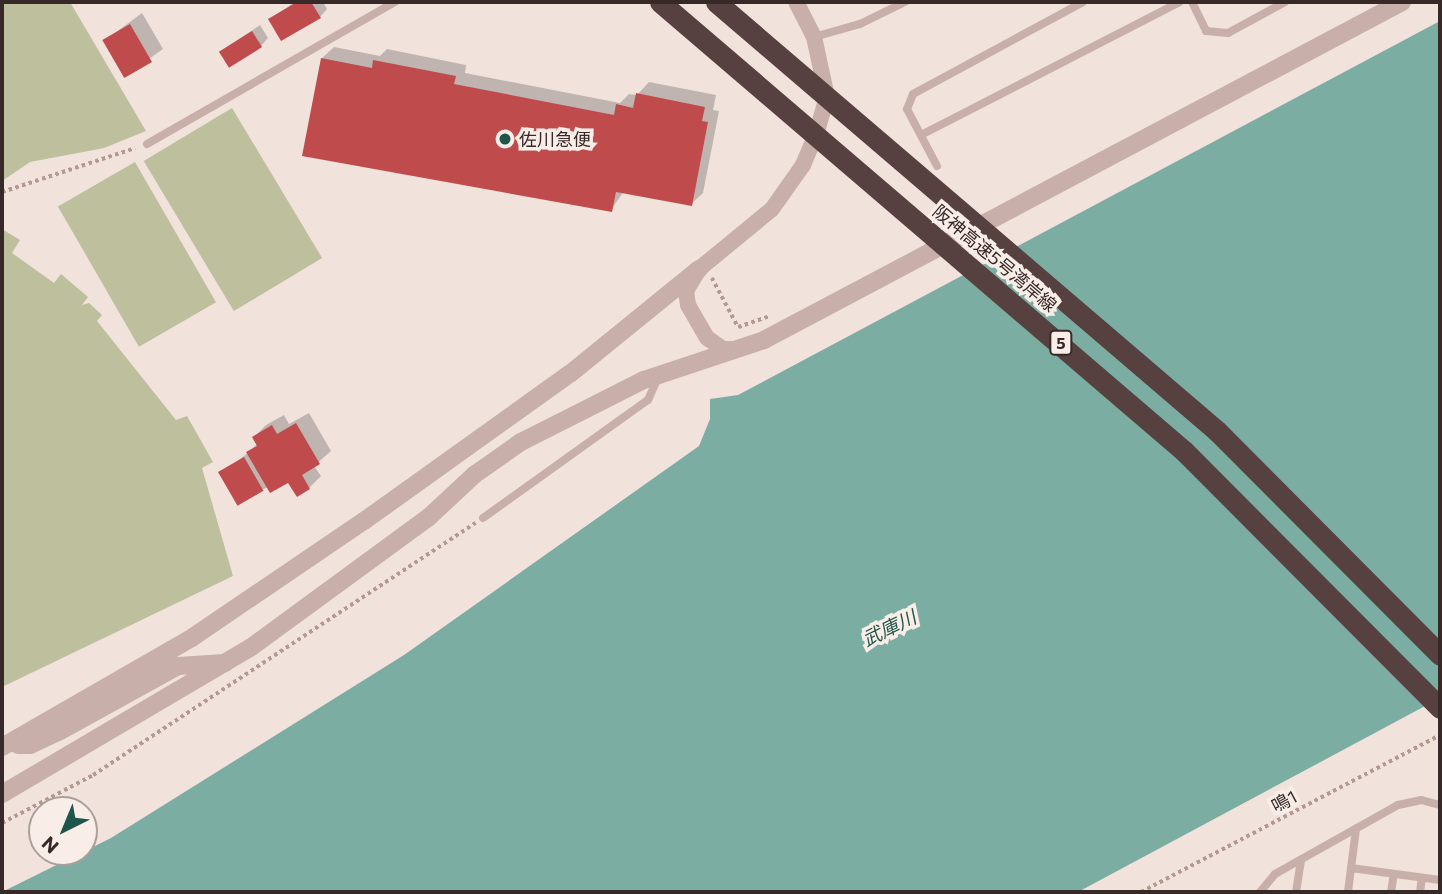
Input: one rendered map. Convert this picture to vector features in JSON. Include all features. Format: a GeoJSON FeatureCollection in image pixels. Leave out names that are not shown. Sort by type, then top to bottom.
{"type":"FeatureCollection","features":[{"type":"Feature","properties":{"kind":"highway","name":"阪神高速5号湾岸線"},"geometry":{"type":"LineString","coordinates":[[660,2],[1175,443],[1440,708]]}},
{"type":"Feature","properties":{"kind":"highway","name":"阪神高速5号湾岸線"},"geometry":{"type":"LineString","coordinates":[[716,2],[1217,431],[1440,655]]}},
{"type":"Feature","properties":{"kind":"street"},"geometry":{"type":"LineString","coordinates":[[4,746],[193,637],[364,521],[572,373],[772,209],[803,165],[827,97],[814,37],[796,2]]}},
{"type":"Feature","properties":{"kind":"street"},"geometry":{"type":"LineString","coordinates":[[2,794],[225,663],[373,559],[521,442],[586,405],[660,375],[743,349],[1402,2]]}},
{"type":"Feature","properties":{"kind":"street"},"geometry":{"type":"LineString","coordinates":[[699,269],[686,291],[688,305],[707,338],[723,349],[743,349]]}},
{"type":"Feature","properties":{"kind":"street"},"geometry":{"type":"LineString","coordinates":[[4,746],[30,745],[178,666],[225,663]]}},
{"type":"Feature","properties":{"kind":"lane"},"geometry":{"type":"LineString","coordinates":[[147,144],[395,2]]}},
{"type":"Feature","properties":{"kind":"lane"},"geometry":{"type":"LineString","coordinates":[[814,37],[860,24],[905,2]]}},
{"type":"Feature","properties":{"kind":"lane"},"geometry":{"type":"LineString","coordinates":[[937,166],[908,108],[913,94],[1083,2]]}},
{"type":"Feature","properties":{"kind":"lane"},"geometry":{"type":"LineString","coordinates":[[921,135],[1180,2]]}},
{"type":"Feature","properties":{"kind":"lane"},"geometry":{"type":"LineString","coordinates":[[1192,2],[1206,31],[1228,33],[1285,2]]}},
{"type":"Feature","properties":{"kind":"lane"},"geometry":{"type":"LineString","coordinates":[[483,518],[648,400],[660,375]]}},
{"type":"Feature","properties":{"kind":"lane"},"geometry":{"type":"LineString","coordinates":[[1260,892],[1275,874],[1398,805],[1421,800],[1440,805]]}},
{"type":"Feature","properties":{"kind":"lane"},"geometry":{"type":"LineString","coordinates":[[1349,892],[1356,829]]}},
{"type":"Feature","properties":{"kind":"lane"},"geometry":{"type":"LineString","coordinates":[[1296,892],[1301,859]]}},
{"type":"Feature","properties":{"kind":"lane"},"geometry":{"type":"LineString","coordinates":[[1351,868],[1440,880]]}},
{"type":"Feature","properties":{"kind":"lane"},"geometry":{"type":"LineString","coordinates":[[1391,892],[1394,874]]}},
{"type":"Feature","properties":{"kind":"lane"},"geometry":{"type":"LineString","coordinates":[[1420,892],[1422,877]]}},
{"type":"Feature","properties":{"kind":"path"},"geometry":{"type":"LineString","coordinates":[[2,192],[147,144]]}},
{"type":"Feature","properties":{"kind":"path"},"geometry":{"type":"LineString","coordinates":[[2,823],[105,767],[483,518]]}},
{"type":"Feature","properties":{"kind":"path","name":"鳴1"},"geometry":{"type":"LineString","coordinates":[[1141,892],[1440,735]]}},
{"type":"Feature","properties":{"kind":"green space"},"geometry":{"type":"Polygon","coordinates":[[[2,2],[70,2],[146,131],[104,148],[30,162],[2,181],[2,2]]]}},
{"type":"Feature","properties":{"kind":"green space"},"geometry":{"type":"Polygon","coordinates":[[[232,108],[322,258],[234,311],[144,161],[232,108]]]}},
{"type":"Feature","properties":{"kind":"green space"},"geometry":{"type":"Polygon","coordinates":[[[135,162],[216,302],[139,347],[58,206],[135,162]]]}},
{"type":"Feature","properties":{"kind":"green space"},"geometry":{"type":"Polygon","coordinates":[[[2,229],[20,240],[12,253],[54,283],[61,274],[88,297],[82,305],[89,303],[102,315],[97,321],[176,420],[187,416],[213,462],[202,468],[233,576],[2,687],[2,229]]]}},
{"type":"Feature","properties":{"kind":"water","name":"武庫川"},"geometry":{"type":"Polygon","coordinates":[[[1440,21],[1440,698],[1078,892],[2,892],[54,866],[98,866],[98,844],[404,655],[699,446],[710,419],[710,399],[738,395],[1440,21]]]}},
{"type":"Feature","properties":{"kind":"building"},"geometry":{"type":"Polygon","coordinates":[[[297,2],[311,2],[321,18],[281,41],[268,19],[297,2]]]}},
{"type":"Feature","properties":{"kind":"building"},"geometry":{"type":"Polygon","coordinates":[[[130,24],[152,62],[124,78],[102,40],[130,24]]]}},
{"type":"Feature","properties":{"kind":"building"},"geometry":{"type":"Polygon","coordinates":[[[252,31],[262,47],[229,68],[219,52],[252,31]]]}},
{"type":"Feature","properties":{"kind":"building","name":"佐川急便"},"geometry":{"type":"Polygon","coordinates":[[[321,58],[372,68],[373,60],[456,76],[454,84],[614,115],[616,104],[633,108],[636,93],[705,107],[702,121],[708,122],[692,206],[616,192],[612,212],[302,156],[321,58]]]}},
{"type":"Feature","properties":{"kind":"building"},"geometry":{"type":"Polygon","coordinates":[[[296,423],[320,464],[302,475],[310,489],[297,497],[288,483],[270,493],[246,452],[257,446],[252,437],[272,425],[277,434],[296,423]]]}},
{"type":"Feature","properties":{"kind":"building"},"geometry":{"type":"Polygon","coordinates":[[[244,457],[264,491],[238,506],[218,472],[244,457]]]}},
{"type":"Feature","properties":{"kind":"place","name":"佐川急便"},"geometry":{"type":"Point","coordinates":[505,139]}}]}
